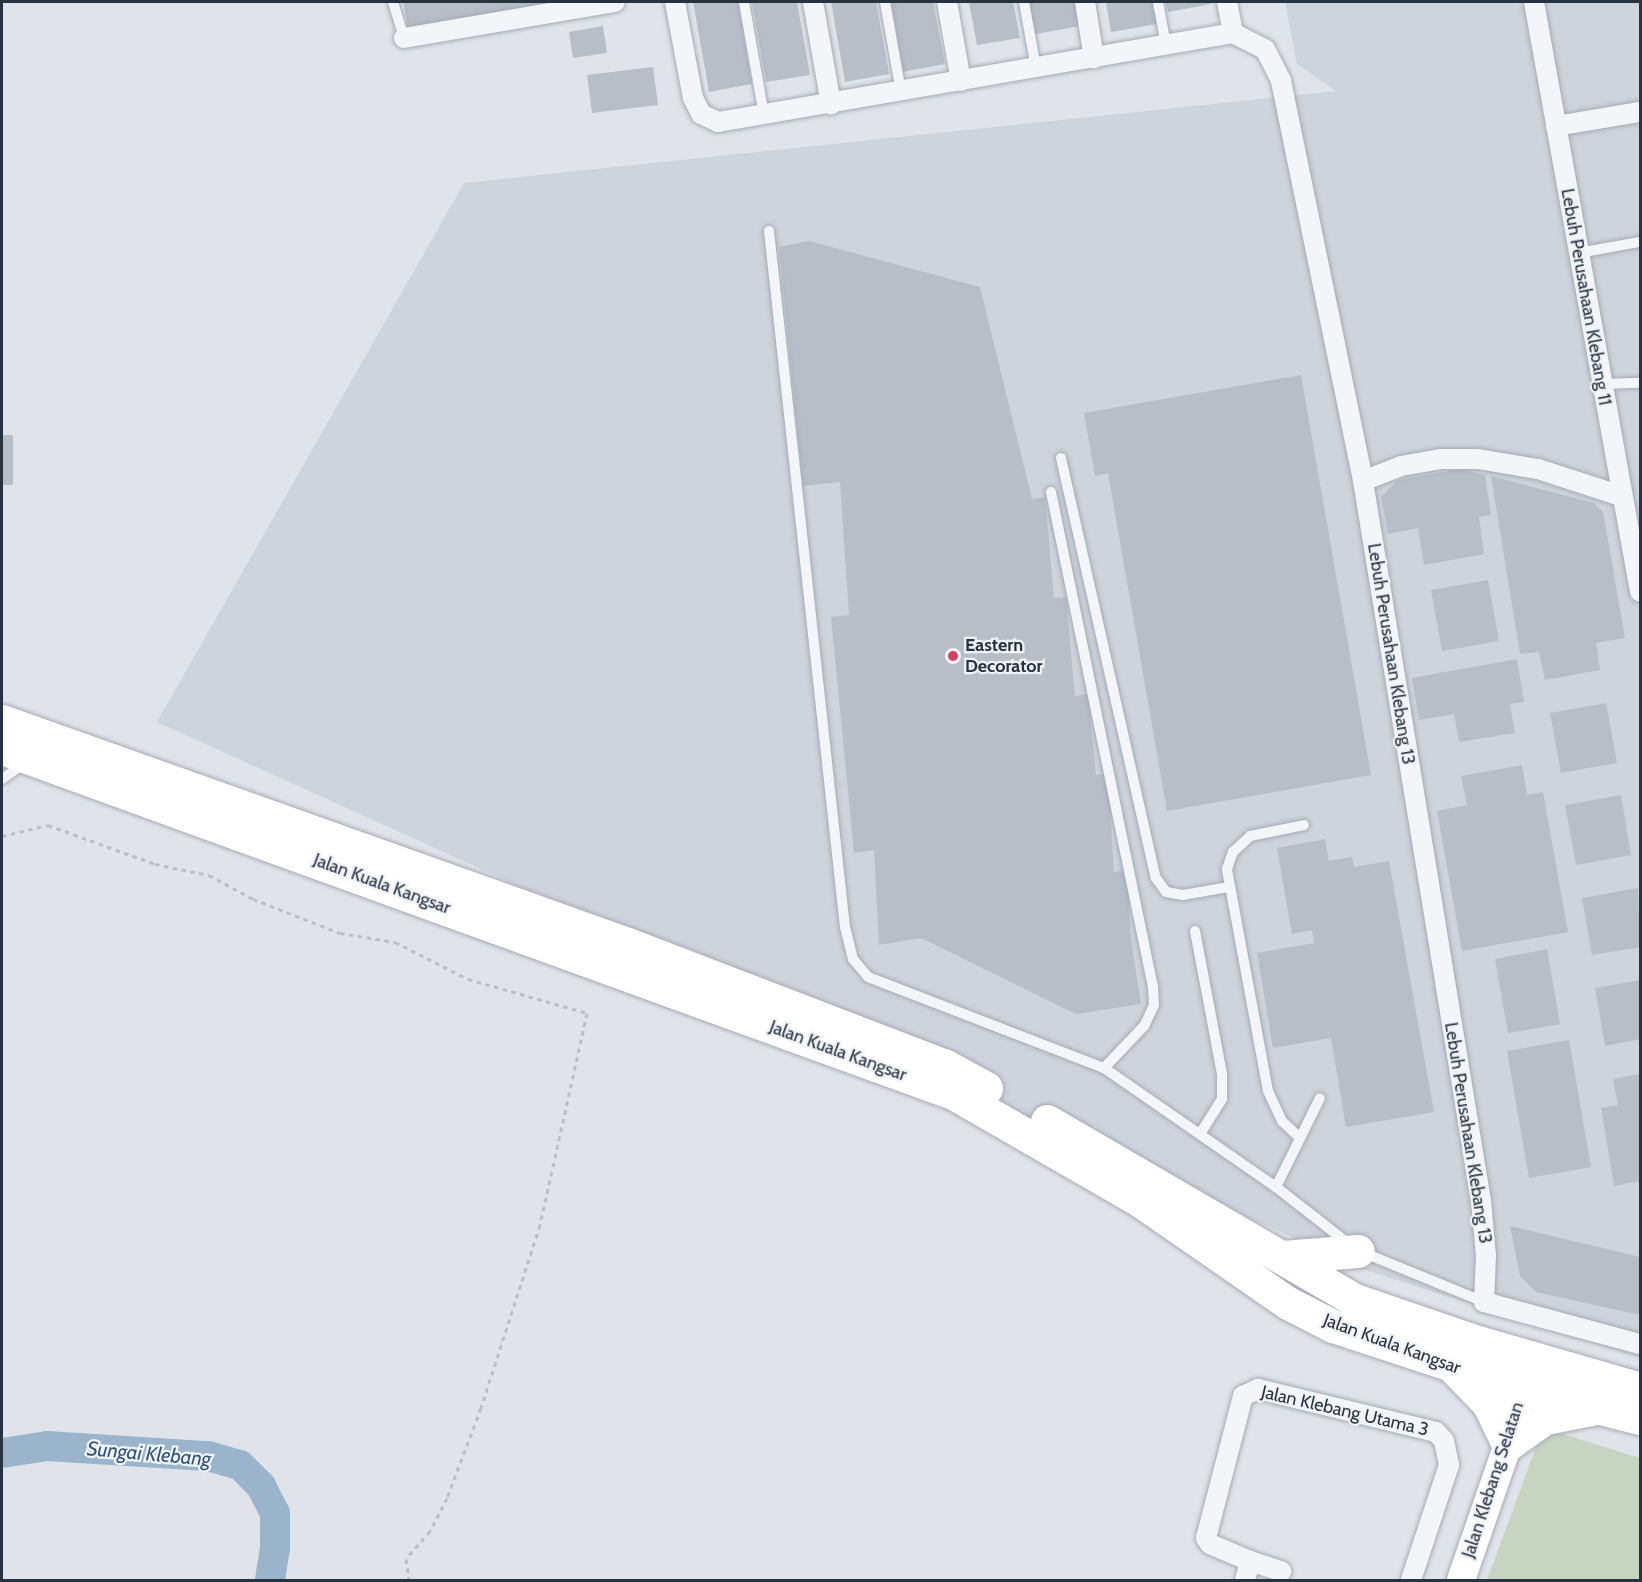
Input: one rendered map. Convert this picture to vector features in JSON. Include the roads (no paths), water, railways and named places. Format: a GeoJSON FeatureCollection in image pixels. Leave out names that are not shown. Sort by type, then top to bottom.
{"type":"FeatureCollection","features":[{"type":"Feature","properties":{"kind":"highway","name":"Jalan Kuala Kangsar"},"geometry":{"type":"LineString","coordinates":[[2,721],[207,791],[628,944],[944,1065],[1153,1179],[1355,1300],[1450,1333],[1641,1389]]}},
{"type":"Feature","properties":{"kind":"highway","name":"Jalan Kuala Kangsar"},"geometry":{"type":"LineString","coordinates":[[16,753],[952,1093],[1139,1200],[1288,1303],[1333,1326],[1451,1366],[1641,1418]]}},
{"type":"Feature","properties":{"kind":"highway"},"geometry":{"type":"LineString","coordinates":[[1283,1257],[1358,1251]]}},
{"type":"Feature","properties":{"kind":"highway"},"geometry":{"type":"LineString","coordinates":[[1450,1333],[1510,1367],[1522,1384],[1584,1384],[1641,1399]]}},
{"type":"Feature","properties":{"kind":"highway"},"geometry":{"type":"LineString","coordinates":[[1451,1366],[1488,1403],[1508,1444],[1545,1418],[1599,1407]]}},
{"type":"Feature","properties":{"kind":"street"},"geometry":{"type":"LineString","coordinates":[[404,38],[615,2]]}},
{"type":"Feature","properties":{"kind":"street"},"geometry":{"type":"LineString","coordinates":[[675,2],[696,107],[709,119],[728,122],[1233,33],[1227,2]]}},
{"type":"Feature","properties":{"kind":"street"},"geometry":{"type":"LineString","coordinates":[[813,2],[831,104]]}},
{"type":"Feature","properties":{"kind":"street"},"geometry":{"type":"LineString","coordinates":[[947,2],[961,81]]}},
{"type":"Feature","properties":{"kind":"street"},"geometry":{"type":"LineString","coordinates":[[1085,2],[1094,58]]}},
{"type":"Feature","properties":{"kind":"street","name":"Lebuh Perusahaan Klebang 11"},"geometry":{"type":"LineString","coordinates":[[1534,2],[1621,496],[1640,591]]}},
{"type":"Feature","properties":{"kind":"street","name":"Lebuh Perusahaan Klebang 13"},"geometry":{"type":"LineString","coordinates":[[1233,33],[1265,49],[1281,81],[1363,481],[1481,1201],[1486,1256],[1484,1302]]}},
{"type":"Feature","properties":{"kind":"street"},"geometry":{"type":"LineString","coordinates":[[1556,126],[1641,112]]}},
{"type":"Feature","properties":{"kind":"street"},"geometry":{"type":"LineString","coordinates":[[1363,481],[1420,463],[1478,459],[1538,469],[1621,496]]}},
{"type":"Feature","properties":{"kind":"street"},"geometry":{"type":"LineString","coordinates":[[1484,1302],[1641,1344]]}},
{"type":"Feature","properties":{"kind":"street","name":"Jalan Klebang Selatan"},"geometry":{"type":"LineString","coordinates":[[1461,1581],[1508,1444],[1522,1384]]}},
{"type":"Feature","properties":{"kind":"street","name":"Jalan Klebang Utama 3"},"geometry":{"type":"LineString","coordinates":[[1250,1561],[1210,1544],[1206,1538],[1243,1396],[1258,1389],[1436,1432],[1444,1441],[1449,1465],[1411,1581]]}},
{"type":"Feature","properties":{"kind":"street"},"geometry":{"type":"LineString","coordinates":[[1245,1581],[1250,1561],[1281,1571]]}},
{"type":"Feature","properties":{"kind":"lane"},"geometry":{"type":"LineString","coordinates":[[393,2],[404,38]]}},
{"type":"Feature","properties":{"kind":"lane"},"geometry":{"type":"LineString","coordinates":[[744,2],[764,116]]}},
{"type":"Feature","properties":{"kind":"lane"},"geometry":{"type":"LineString","coordinates":[[885,2],[901,92]]}},
{"type":"Feature","properties":{"kind":"lane"},"geometry":{"type":"LineString","coordinates":[[1024,2],[1036,68]]}},
{"type":"Feature","properties":{"kind":"lane"},"geometry":{"type":"LineString","coordinates":[[1158,2],[1166,45]]}},
{"type":"Feature","properties":{"kind":"lane"},"geometry":{"type":"LineString","coordinates":[[769,231],[850,952],[868,977],[1104,1068],[1276,1187],[1358,1251],[1484,1302]]}},
{"type":"Feature","properties":{"kind":"lane"},"geometry":{"type":"LineString","coordinates":[[1578,252],[1641,242]]}},
{"type":"Feature","properties":{"kind":"lane"},"geometry":{"type":"LineString","coordinates":[[1602,384],[1641,383]]}},
{"type":"Feature","properties":{"kind":"lane"},"geometry":{"type":"LineString","coordinates":[[1061,458],[1156,878],[1166,892],[1183,895],[1229,886]]}},
{"type":"Feature","properties":{"kind":"lane"},"geometry":{"type":"LineString","coordinates":[[1051,492],[1153,987],[1154,1005],[1144,1026],[1104,1068]]}},
{"type":"Feature","properties":{"kind":"lane"},"geometry":{"type":"LineString","coordinates":[[2,779],[16,753]]}},
{"type":"Feature","properties":{"kind":"lane"},"geometry":{"type":"LineString","coordinates":[[1300,1138],[1282,1121],[1268,1091],[1227,869],[1233,852],[1250,836],[1304,825]]}},
{"type":"Feature","properties":{"kind":"lane"},"geometry":{"type":"LineString","coordinates":[[1195,931],[1222,1074],[1222,1099],[1201,1133]]}},
{"type":"Feature","properties":{"kind":"lane"},"geometry":{"type":"LineString","coordinates":[[1276,1187],[1320,1098]]}},
{"type":"Feature","properties":{"kind":"waterway","name":"Sungai Klebang"},"geometry":{"type":"LineString","coordinates":[[2,1453],[47,1446],[208,1456],[240,1465],[261,1486],[275,1513],[275,1548],[270,1580]]}},
{"type":"Feature","properties":{"kind":"place","name":"Eastern Decorator"},"geometry":{"type":"Point","coordinates":[953,656]}}]}
